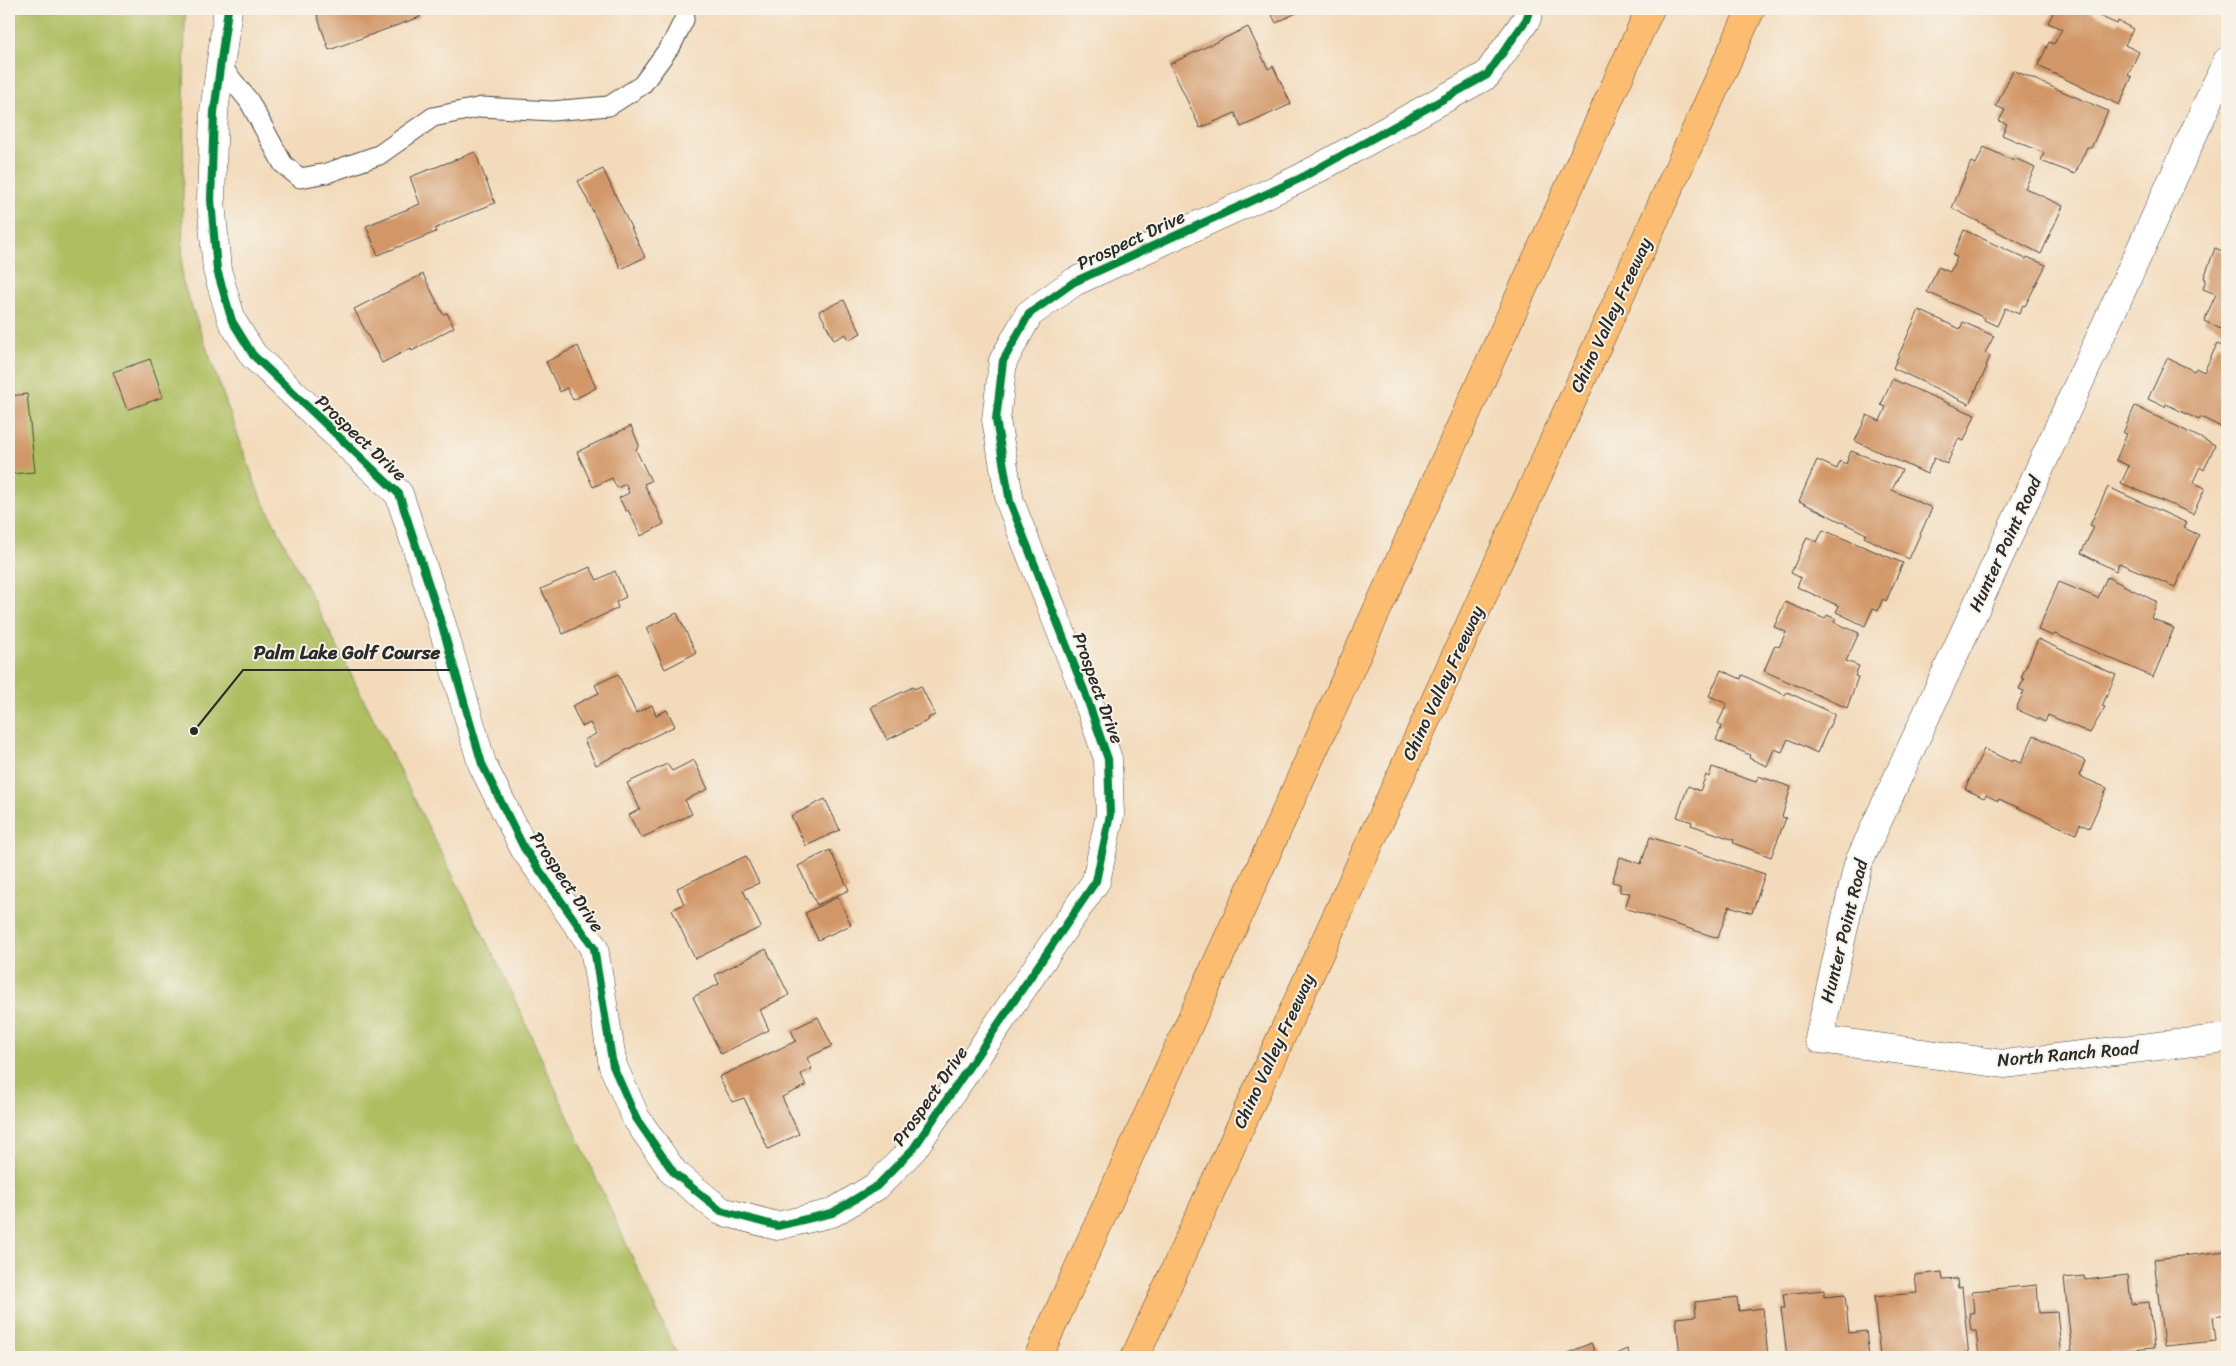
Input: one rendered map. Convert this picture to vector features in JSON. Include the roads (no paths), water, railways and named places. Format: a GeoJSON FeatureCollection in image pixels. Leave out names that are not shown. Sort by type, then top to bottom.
{"type":"FeatureCollection","features":[{"type":"Feature","properties":{"kind":"highway"},"geometry":{"type":"LineString","coordinates":[[1038,1357],[1650,9]]}},
{"type":"Feature","properties":{"kind":"highway","name":"Chino Valley Freeway"},"geometry":{"type":"LineString","coordinates":[[1135,1357],[1751,9]]}},
{"type":"Feature","properties":{"kind":"street","name":"Prospect Drive"},"geometry":{"type":"LineString","coordinates":[[228,9],[214,112],[211,200],[217,270],[232,321],[253,355],[399,494],[441,622],[482,764],[524,848],[594,948],[613,1066],[636,1118],[674,1173],[721,1211],[777,1226],[832,1212],[877,1186],[912,1149],[1096,881],[1110,815],[1108,759],[1084,690],[1010,502],[996,420],[1002,361],[1029,314],[1074,282],[1299,179],[1487,75],[1528,14]]}},
{"type":"Feature","properties":{"kind":"street","name":"Hunter Point Road"},"geometry":{"type":"LineString","coordinates":[[1819,1040],[1858,864],[2224,76]]}},
{"type":"Feature","properties":{"kind":"street","name":"North Ranch Road"},"geometry":{"type":"LineString","coordinates":[[1819,1040],[2004,1064],[2227,1038]]}},
{"type":"Feature","properties":{"kind":"lane"},"geometry":{"type":"LineString","coordinates":[[221,66],[248,101],[284,164],[300,178],[327,173],[379,155],[433,117],[482,107],[552,111],[610,106],[642,85],[672,44],[684,20],[685,9]]}},
{"type":"Feature","properties":{"kind":"place","name":"Palm Lake Golf Course"},"geometry":{"type":"Point","coordinates":[194,731]}}]}
